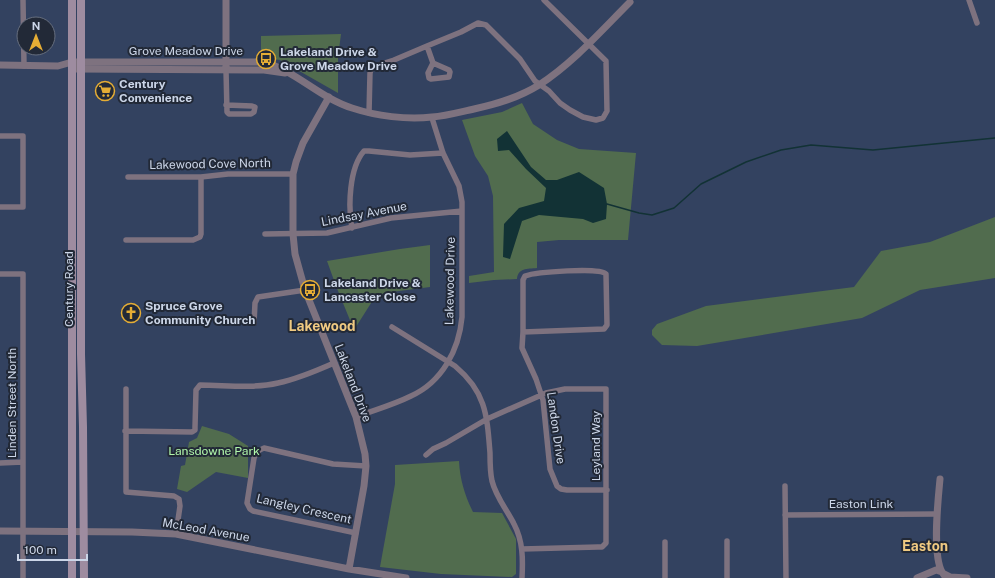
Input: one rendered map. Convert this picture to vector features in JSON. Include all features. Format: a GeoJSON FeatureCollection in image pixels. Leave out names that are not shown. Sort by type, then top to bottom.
{"type":"FeatureCollection","features":[{"type":"Feature","properties":{"kind":"main road","name":"Century Road"},"geometry":{"type":"LineString","coordinates":[[72,0],[72,578]]}},
{"type":"Feature","properties":{"kind":"main road","name":"Century Road"},"geometry":{"type":"LineString","coordinates":[[81,0],[81,354],[84,532],[82,578]]}},
{"type":"Feature","properties":{"kind":"main road"},"geometry":{"type":"LineString","coordinates":[[72,443],[79,524],[84,532]]}},
{"type":"Feature","properties":{"kind":"main road"},"geometry":{"type":"LineString","coordinates":[[72,531],[77,537],[78,566],[82,578]]}},
{"type":"Feature","properties":{"kind":"street"},"geometry":{"type":"LineString","coordinates":[[23,0],[24,66]]}},
{"type":"Feature","properties":{"kind":"street"},"geometry":{"type":"LineString","coordinates":[[226,0],[226,62],[226,70],[226,105],[226,111],[229,114],[251,114],[254,112],[255,107],[226,105]]}},
{"type":"Feature","properties":{"kind":"street"},"geometry":{"type":"LineString","coordinates":[[369,113],[370,73],[372,67],[394,60],[456,34],[475,24],[484,24],[517,56],[533,79],[570,110],[583,117],[596,120],[603,118],[607,111],[606,61],[544,0]]}},
{"type":"Feature","properties":{"kind":"street"},"geometry":{"type":"LineString","coordinates":[[968,0],[977,23]]}},
{"type":"Feature","properties":{"kind":"street","name":"Grove Meadow Drive"},"geometry":{"type":"LineString","coordinates":[[81,66],[264,62],[277,66],[350,108],[369,113],[416,118],[432,118],[501,103],[520,96],[540,85],[569,62],[630,2]]}},
{"type":"Feature","properties":{"kind":"street"},"geometry":{"type":"LineString","coordinates":[[427,46],[433,63]]}},
{"type":"Feature","properties":{"kind":"street"},"geometry":{"type":"LineString","coordinates":[[0,65],[81,66]]}},
{"type":"Feature","properties":{"kind":"street","name":"Grove Meadow Drive"},"geometry":{"type":"LineString","coordinates":[[81,66],[264,70],[289,74]]}},
{"type":"Feature","properties":{"kind":"street","name":"Lakeland Drive"},"geometry":{"type":"LineString","coordinates":[[329,97],[299,152],[293,174],[293,234],[295,254],[305,290],[356,417],[363,444],[366,466],[364,486],[349,569]]}},
{"type":"Feature","properties":{"kind":"street","name":"Lakewood Drive"},"geometry":{"type":"LineString","coordinates":[[356,417],[411,396],[426,388],[435,380],[448,362],[458,342],[462,317],[462,211],[459,186],[443,153],[432,118]]}},
{"type":"Feature","properties":{"kind":"street"},"geometry":{"type":"LineString","coordinates":[[0,136],[23,136],[23,207],[0,207]]}},
{"type":"Feature","properties":{"kind":"street"},"geometry":{"type":"LineString","coordinates":[[352,228],[350,217],[352,182],[360,158],[364,152],[369,151],[410,155],[443,153]]}},
{"type":"Feature","properties":{"kind":"street","name":"Lakewood Cove North"},"geometry":{"type":"LineString","coordinates":[[128,177],[201,177],[228,174],[293,174]]}},
{"type":"Feature","properties":{"kind":"street"},"geometry":{"type":"LineString","coordinates":[[126,240],[193,240],[200,237],[201,177]]}},
{"type":"Feature","properties":{"kind":"street","name":"Lindsay Avenue"},"geometry":{"type":"LineString","coordinates":[[265,234],[327,233],[391,218],[462,211]]}},
{"type":"Feature","properties":{"kind":"street","name":"Landon Drive"},"geometry":{"type":"LineString","coordinates":[[523,332],[604,329],[607,325],[606,274],[604,272],[564,271],[529,275],[524,278],[522,348],[536,379],[541,395],[550,469],[557,486],[561,489],[567,490],[607,490]]}},
{"type":"Feature","properties":{"kind":"street","name":"Linden Street North"},"geometry":{"type":"LineString","coordinates":[[0,274],[23,274],[23,578]]}},
{"type":"Feature","properties":{"kind":"street"},"geometry":{"type":"LineString","coordinates":[[254,323],[255,303],[258,297],[305,290]]}},
{"type":"Feature","properties":{"kind":"street"},"geometry":{"type":"LineString","coordinates":[[392,327],[448,362],[464,374],[472,382],[480,396],[487,419],[492,481],[498,496],[515,525],[522,549],[522,578]]}},
{"type":"Feature","properties":{"kind":"street"},"geometry":{"type":"LineString","coordinates":[[125,431],[192,432],[195,430],[196,390],[200,385],[259,386],[274,384],[292,380],[334,363]]}},
{"type":"Feature","properties":{"kind":"street"},"geometry":{"type":"LineString","coordinates":[[126,389],[126,492],[174,496],[179,499],[180,506],[176,534]]}},
{"type":"Feature","properties":{"kind":"street","name":"Leyland Way"},"geometry":{"type":"LineString","coordinates":[[426,455],[433,449],[487,419],[541,395],[565,389],[606,389],[607,538],[605,545],[598,547],[522,549]]}},
{"type":"Feature","properties":{"kind":"street","name":"Langley Crescent"},"geometry":{"type":"LineString","coordinates":[[356,533],[253,511],[250,509],[247,502],[254,458],[257,451],[264,448],[333,464],[366,466]]}},
{"type":"Feature","properties":{"kind":"street"},"geometry":{"type":"LineString","coordinates":[[0,463],[23,462]]}},
{"type":"Feature","properties":{"kind":"street"},"geometry":{"type":"LineString","coordinates":[[940,479],[937,514],[937,554],[940,567],[944,574]]}},
{"type":"Feature","properties":{"kind":"street"},"geometry":{"type":"LineString","coordinates":[[785,486],[786,578]]}},
{"type":"Feature","properties":{"kind":"street","name":"Easton Link"},"geometry":{"type":"LineString","coordinates":[[785,515],[937,514]]}},
{"type":"Feature","properties":{"kind":"street","name":"McLeod Avenue"},"geometry":{"type":"LineString","coordinates":[[0,531],[132,532],[176,534],[349,569],[406,578]]}},
{"type":"Feature","properties":{"kind":"street"},"geometry":{"type":"LineString","coordinates":[[727,541],[728,578]]}},
{"type":"Feature","properties":{"kind":"street"},"geometry":{"type":"LineString","coordinates":[[665,542],[665,578]]}},
{"type":"Feature","properties":{"kind":"street"},"geometry":{"type":"LineString","coordinates":[[930,574],[937,554]]}},
{"type":"Feature","properties":{"kind":"street"},"geometry":{"type":"LineString","coordinates":[[917,578],[930,574],[936,570],[950,577],[967,578]]}},
{"type":"Feature","properties":{"kind":"green space"},"geometry":{"type":"Polygon","coordinates":[[[341,34],[338,57],[338,93],[280,60],[261,57],[261,36],[341,34]]]}},
{"type":"Feature","properties":{"kind":"green space"},"geometry":{"type":"Polygon","coordinates":[[[522,103],[533,124],[557,140],[579,149],[636,153],[628,240],[559,240],[537,242],[537,268],[521,271],[517,279],[469,283],[469,276],[494,272],[493,196],[488,176],[475,156],[462,120],[502,112],[522,103]]]}},
{"type":"Feature","properties":{"kind":"green space"},"geometry":{"type":"Polygon","coordinates":[[[995,217],[995,278],[920,290],[862,318],[697,346],[662,345],[652,335],[652,330],[657,324],[706,306],[854,287],[881,251],[930,242],[995,217]]]}},
{"type":"Feature","properties":{"kind":"green space"},"geometry":{"type":"Polygon","coordinates":[[[430,245],[430,287],[384,293],[373,300],[354,330],[327,261],[430,245]]]}},
{"type":"Feature","properties":{"kind":"green space","name":"Lansdowne Park"},"geometry":{"type":"Polygon","coordinates":[[[202,426],[229,434],[248,446],[248,478],[216,472],[187,492],[177,489],[181,466],[185,465],[189,442],[197,438],[202,426]]]}},
{"type":"Feature","properties":{"kind":"green space"},"geometry":{"type":"Polygon","coordinates":[[[459,461],[463,488],[473,512],[502,513],[516,539],[516,574],[512,577],[441,574],[380,567],[395,484],[395,465],[459,461]]]}},
{"type":"Feature","properties":{"kind":"shaded area"},"geometry":{"type":"Polygon","coordinates":[[[507,131],[531,167],[546,180],[557,180],[579,172],[604,188],[607,204],[606,219],[593,223],[583,219],[539,215],[522,221],[510,259],[503,257],[504,224],[519,208],[544,201],[546,188],[509,150],[498,151],[497,139],[507,131]]]}},
{"type":"Feature","properties":{"kind":"waterway"},"geometry":{"type":"LineString","coordinates":[[607,204],[652,215],[674,208],[701,184],[746,162],[781,150],[811,145],[873,150],[995,138]]}},
{"type":"Feature","properties":{"kind":"place","name":"Lakeland Drive & Grove Meadow Drive"},"geometry":{"type":"Point","coordinates":[266,59]}},
{"type":"Feature","properties":{"kind":"place","name":"Century Convenience"},"geometry":{"type":"Point","coordinates":[105,91]}},
{"type":"Feature","properties":{"kind":"place","name":"Lakeland Drive & Lancaster Close"},"geometry":{"type":"Point","coordinates":[310,290]}},
{"type":"Feature","properties":{"kind":"place","name":"Spruce Grove Community Church"},"geometry":{"type":"Point","coordinates":[131,313]}},
{"type":"Feature","properties":{"kind":"district","name":"Lakewood"},"geometry":{"type":"Point","coordinates":[322,326]}},
{"type":"Feature","properties":{"kind":"district","name":"Easton"},"geometry":{"type":"Point","coordinates":[925,546]}}]}
